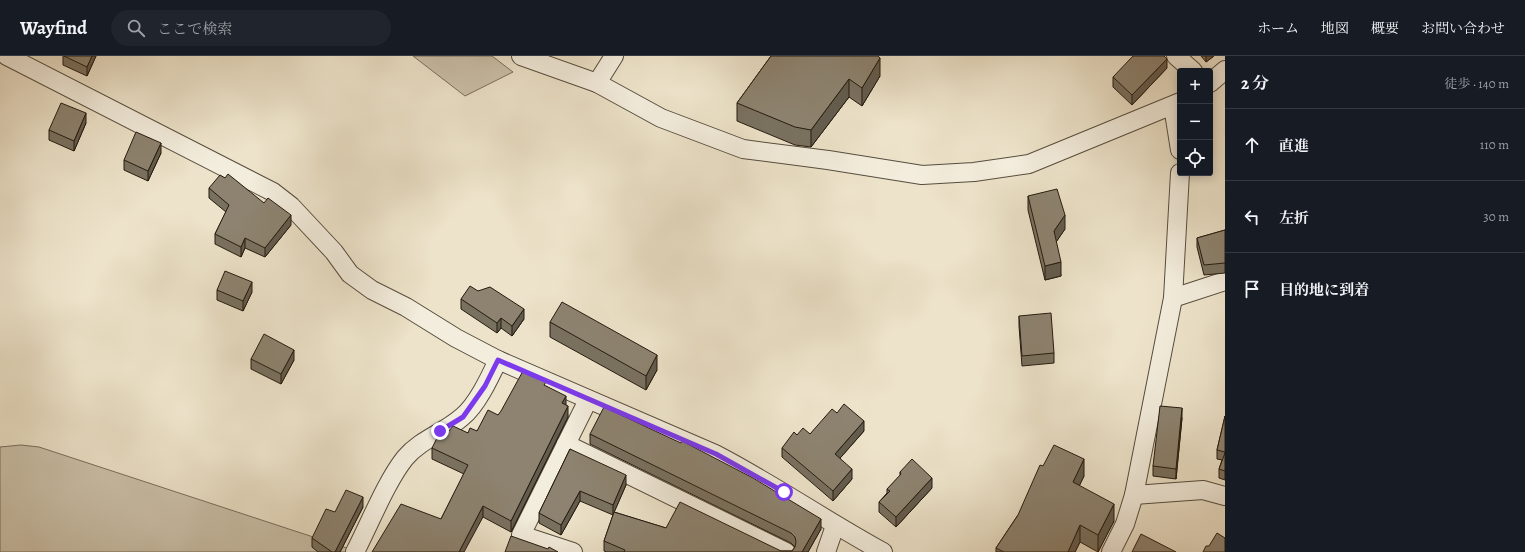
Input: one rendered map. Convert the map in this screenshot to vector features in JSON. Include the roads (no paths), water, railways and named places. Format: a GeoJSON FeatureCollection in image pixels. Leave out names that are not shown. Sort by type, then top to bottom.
{"type":"FeatureCollection","features":[{"type":"Feature","properties":{"kind":"street"},"geometry":{"type":"LineString","coordinates":[[7,56],[273,192],[291,206],[334,252],[350,274],[372,290],[406,307],[456,338],[498,360],[722,457],[745,469],[835,526],[883,552]]}},
{"type":"Feature","properties":{"kind":"street"},"geometry":{"type":"LineString","coordinates":[[521,56],[597,83],[661,118],[743,149],[828,160],[922,175],[974,172],[1029,164],[1154,112],[1177,104]]}},
{"type":"Feature","properties":{"kind":"street"},"geometry":{"type":"LineString","coordinates":[[597,83],[614,56]]}},
{"type":"Feature","properties":{"kind":"street"},"geometry":{"type":"LineString","coordinates":[[1176,56],[1190,68]]}},
{"type":"Feature","properties":{"kind":"street"},"geometry":{"type":"LineString","coordinates":[[1213,80],[1225,70]]}},
{"type":"Feature","properties":{"kind":"street"},"geometry":{"type":"LineString","coordinates":[[1111,552],[1126,524],[1134,495],[1173,298],[1180,176]]}},
{"type":"Feature","properties":{"kind":"street"},"geometry":{"type":"LineString","coordinates":[[1173,298],[1225,281]]}},
{"type":"Feature","properties":{"kind":"street"},"geometry":{"type":"LineString","coordinates":[[355,552],[405,458],[420,443],[463,417],[485,386],[498,360]]}},
{"type":"Feature","properties":{"kind":"street"},"geometry":{"type":"LineString","coordinates":[[573,552],[521,535],[588,400]]}},
{"type":"Feature","properties":{"kind":"street"},"geometry":{"type":"LineString","coordinates":[[566,444],[786,552]]}},
{"type":"Feature","properties":{"kind":"street"},"geometry":{"type":"LineString","coordinates":[[1134,495],[1203,490],[1225,496]]}},
{"type":"Feature","properties":{"kind":"street"},"geometry":{"type":"LineString","coordinates":[[826,552],[835,526]]}}]}
